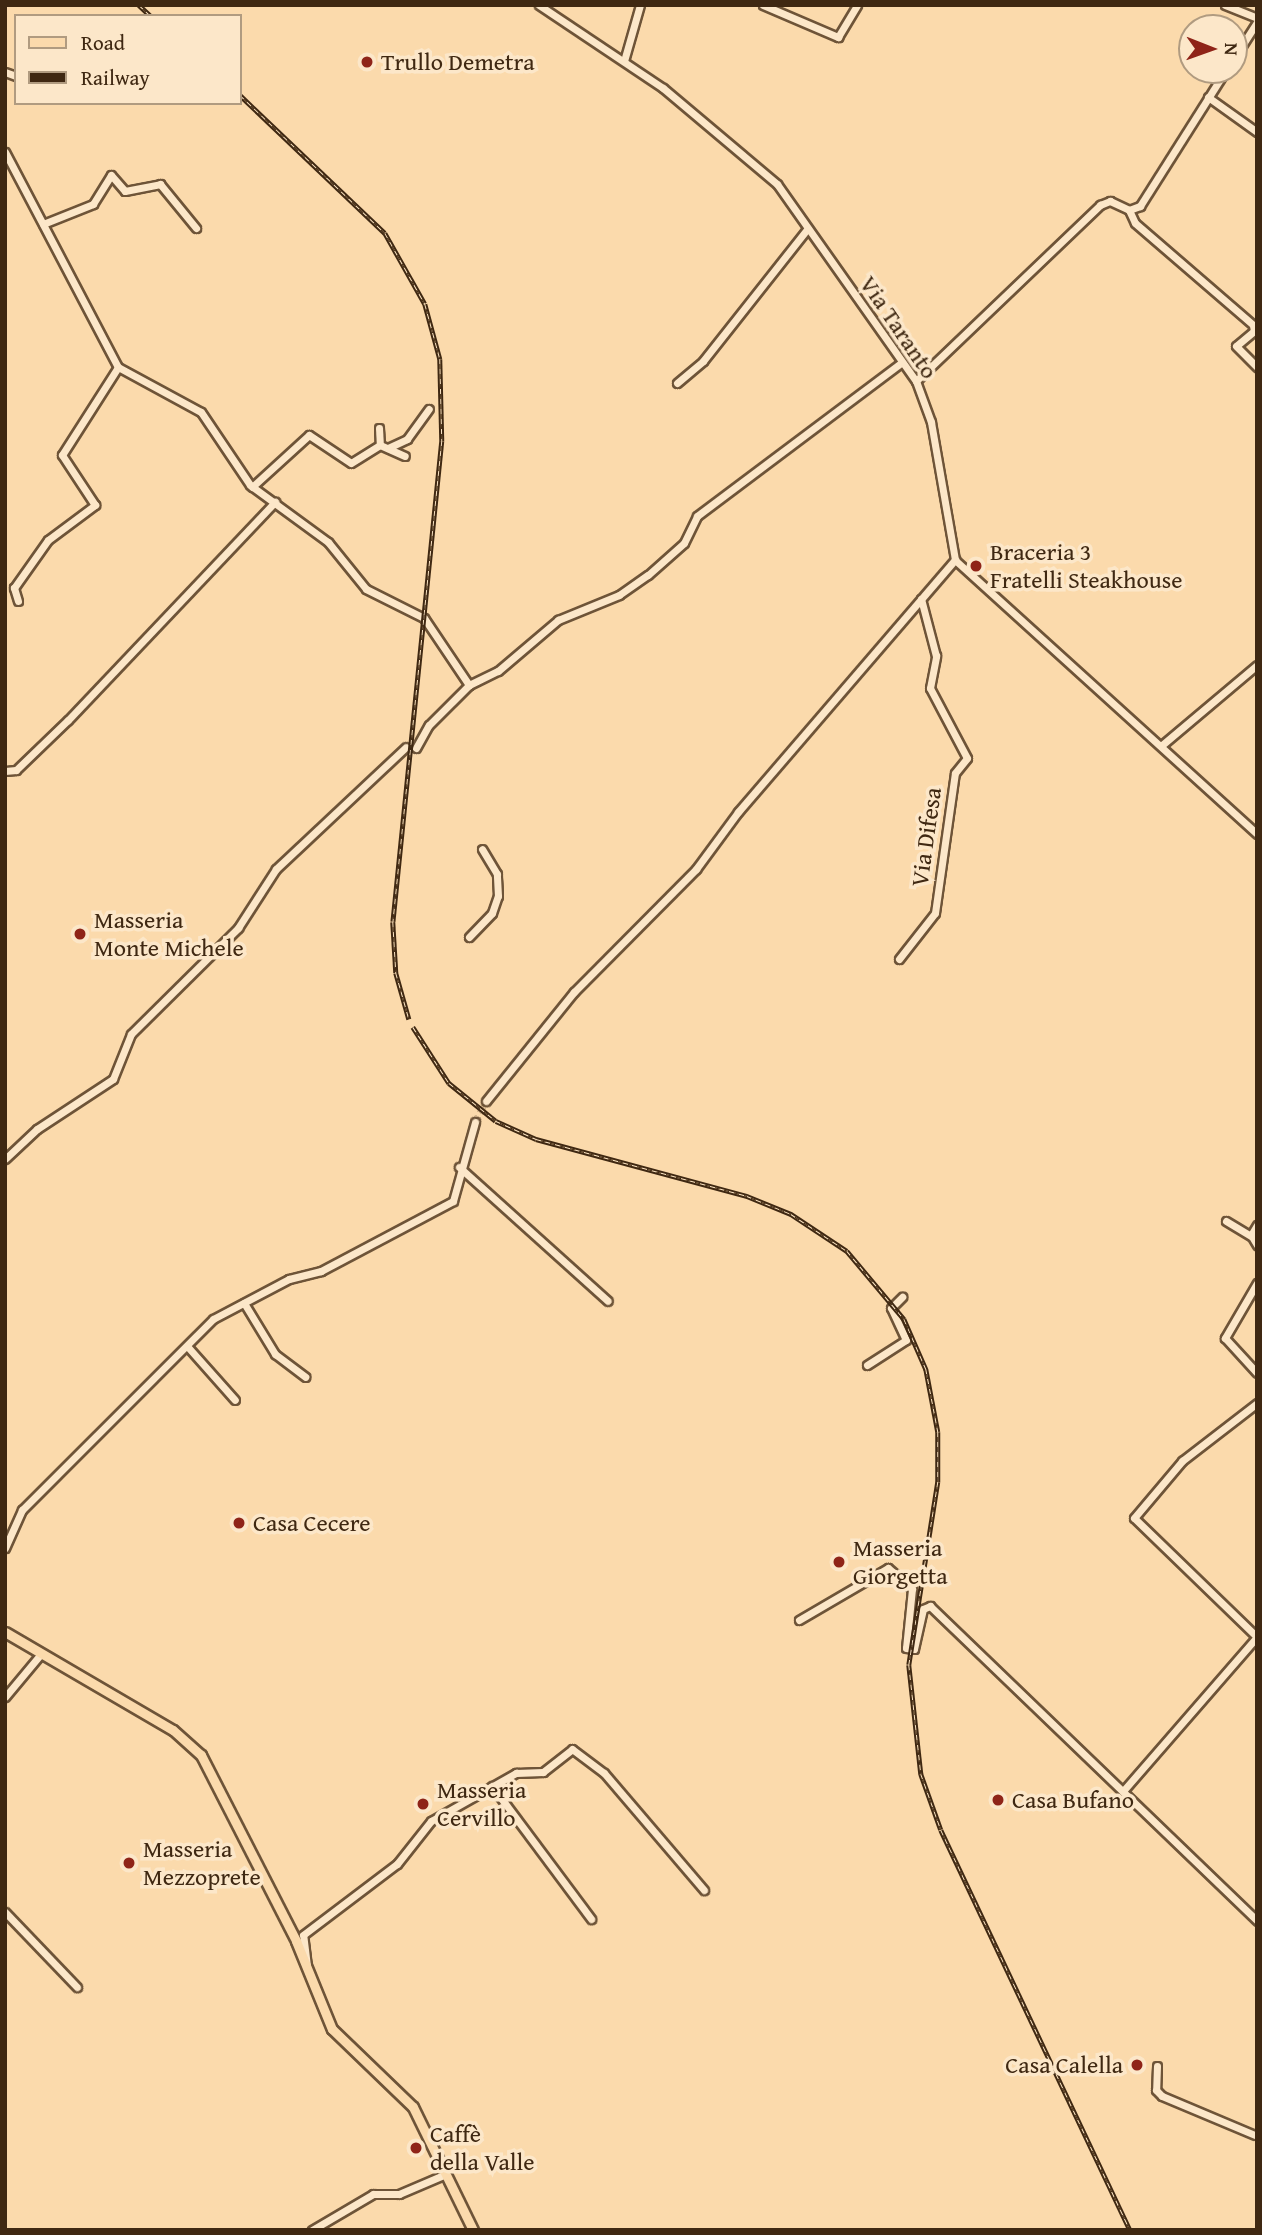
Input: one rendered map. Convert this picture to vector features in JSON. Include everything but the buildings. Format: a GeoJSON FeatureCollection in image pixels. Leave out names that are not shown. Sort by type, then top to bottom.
{"type":"FeatureCollection","features":[{"type":"Feature","properties":{"kind":"main road"},"geometry":{"type":"LineString","coordinates":[[5,1632],[40,1655],[173,1730],[201,1755],[307,1966],[332,2029],[413,2107],[473,2230]]}},
{"type":"Feature","properties":{"kind":"street","name":"Via Taranto"},"geometry":{"type":"LineString","coordinates":[[539,5],[624,61],[777,184],[916,381],[931,422],[955,560]]}},
{"type":"Feature","properties":{"kind":"street"},"geometry":{"type":"LineString","coordinates":[[624,61],[640,5]]}},
{"type":"Feature","properties":{"kind":"street"},"geometry":{"type":"LineString","coordinates":[[763,5],[838,37],[857,5]]}},
{"type":"Feature","properties":{"kind":"street"},"geometry":{"type":"LineString","coordinates":[[1225,5],[1257,20]]}},
{"type":"Feature","properties":{"kind":"street"},"geometry":{"type":"LineString","coordinates":[[1129,210],[1140,206],[1217,84]]}},
{"type":"Feature","properties":{"kind":"street"},"geometry":{"type":"LineString","coordinates":[[1208,97],[1257,132]]}},
{"type":"Feature","properties":{"kind":"street"},"geometry":{"type":"LineString","coordinates":[[6,158],[28,204],[43,224],[118,368],[201,412],[252,487],[275,502],[347,562],[366,589],[424,618],[469,685]]}},
{"type":"Feature","properties":{"kind":"street"},"geometry":{"type":"LineString","coordinates":[[43,224],[93,204],[111,175],[125,191],[160,184],[196,228]]}},
{"type":"Feature","properties":{"kind":"street"},"geometry":{"type":"LineString","coordinates":[[916,381],[1100,205],[1110,201],[1129,210],[1136,223],[1253,325],[1254,331],[1236,346],[1257,367]]}},
{"type":"Feature","properties":{"kind":"street"},"geometry":{"type":"LineString","coordinates":[[677,383],[703,361],[808,228]]}},
{"type":"Feature","properties":{"kind":"street"},"geometry":{"type":"LineString","coordinates":[[416,748],[429,725],[469,685],[498,671],[558,620],[619,595],[648,575],[684,543],[697,516],[902,362]]}},
{"type":"Feature","properties":{"kind":"street"},"geometry":{"type":"LineString","coordinates":[[18,601],[14,586],[48,540],[95,505],[62,455],[118,368]]}},
{"type":"Feature","properties":{"kind":"street"},"geometry":{"type":"LineString","coordinates":[[252,487],[309,435],[351,463],[407,439],[429,409]]}},
{"type":"Feature","properties":{"kind":"street"},"geometry":{"type":"LineString","coordinates":[[379,428],[384,447]]}},
{"type":"Feature","properties":{"kind":"street"},"geometry":{"type":"LineString","coordinates":[[384,447],[405,456]]}},
{"type":"Feature","properties":{"kind":"street"},"geometry":{"type":"LineString","coordinates":[[5,771],[16,770],[68,720],[275,502]]}},
{"type":"Feature","properties":{"kind":"street"},"geometry":{"type":"LineString","coordinates":[[486,1101],[574,992],[696,869],[738,812],[955,560],[1060,660],[1162,745],[1257,834]]}},
{"type":"Feature","properties":{"kind":"street","name":"Via Difesa"},"geometry":{"type":"LineString","coordinates":[[899,959],[935,913],[955,773],[967,758],[930,688],[936,656],[921,599]]}},
{"type":"Feature","properties":{"kind":"street"},"geometry":{"type":"LineString","coordinates":[[1162,745],[1257,665]]}},
{"type":"Feature","properties":{"kind":"street"},"geometry":{"type":"LineString","coordinates":[[5,1159],[37,1129],[113,1079],[131,1034],[238,928],[276,869],[406,747]]}},
{"type":"Feature","properties":{"kind":"street"},"geometry":{"type":"LineString","coordinates":[[469,937],[492,913],[498,896],[497,874],[482,849]]}},
{"type":"Feature","properties":{"kind":"street"},"geometry":{"type":"LineString","coordinates":[[5,1548],[22,1510],[213,1318],[289,1279],[321,1271],[445,1207],[457,1194],[460,1167],[475,1122]]}},
{"type":"Feature","properties":{"kind":"street"},"geometry":{"type":"LineString","coordinates":[[460,1167],[608,1301]]}},
{"type":"Feature","properties":{"kind":"street"},"geometry":{"type":"LineString","coordinates":[[1226,1221],[1251,1236],[1257,1245]]}},
{"type":"Feature","properties":{"kind":"street"},"geometry":{"type":"LineString","coordinates":[[1251,1236],[1257,1225]]}},
{"type":"Feature","properties":{"kind":"street"},"geometry":{"type":"LineString","coordinates":[[1257,1283],[1225,1338],[1257,1373]]}},
{"type":"Feature","properties":{"kind":"street"},"geometry":{"type":"LineString","coordinates":[[867,1365],[906,1340],[891,1308],[902,1297]]}},
{"type":"Feature","properties":{"kind":"street"},"geometry":{"type":"LineString","coordinates":[[244,1303],[275,1354],[305,1377]]}},
{"type":"Feature","properties":{"kind":"street"},"geometry":{"type":"LineString","coordinates":[[187,1346],[235,1400]]}},
{"type":"Feature","properties":{"kind":"street"},"geometry":{"type":"LineString","coordinates":[[1123,1791],[1257,1637],[1134,1518],[1182,1461],[1257,1403]]}},
{"type":"Feature","properties":{"kind":"street"},"geometry":{"type":"LineString","coordinates":[[799,1620],[888,1567],[912,1589],[906,1648],[915,1647],[923,1609],[930,1606],[1257,1922]]}},
{"type":"Feature","properties":{"kind":"street"},"geometry":{"type":"LineString","coordinates":[[5,1697],[40,1655]]}},
{"type":"Feature","properties":{"kind":"street"},"geometry":{"type":"LineString","coordinates":[[307,1966],[303,1935],[397,1864],[431,1821],[516,1773],[543,1772],[576,1748],[641,1813],[705,1890]]}},
{"type":"Feature","properties":{"kind":"street"},"geometry":{"type":"LineString","coordinates":[[492,1786],[592,1919]]}},
{"type":"Feature","properties":{"kind":"street"},"geometry":{"type":"LineString","coordinates":[[5,1912],[77,1987]]}},
{"type":"Feature","properties":{"kind":"street"},"geometry":{"type":"LineString","coordinates":[[1157,2066],[1156,2090],[1162,2096],[1256,2134]]}},
{"type":"Feature","properties":{"kind":"street"},"geometry":{"type":"LineString","coordinates":[[312,2230],[373,2194],[399,2194],[446,2174]]}},
{"type":"Feature","properties":{"kind":"tunnel"},"geometry":{"type":"LineString","coordinates":[[475,1122],[486,1101]]}},
{"type":"Feature","properties":{"kind":"railway"},"geometry":{"type":"LineString","coordinates":[[139,5],[149,14]]}},
{"type":"Feature","properties":{"kind":"railway"},"geometry":{"type":"LineString","coordinates":[[242,97],[385,233],[425,304],[440,359],[442,441],[393,922],[396,973],[409,1019]]}},
{"type":"Feature","properties":{"kind":"railway"},"geometry":{"type":"LineString","coordinates":[[413,1027],[449,1083],[496,1121],[536,1139],[747,1196],[791,1214],[847,1251],[904,1319],[926,1369],[938,1432],[938,1482],[909,1665],[921,1774],[941,1830],[1130,2230]]}},
{"type":"Feature","properties":{"kind":"place","name":"Trullo Demetra"},"geometry":{"type":"Point","coordinates":[367,62]}},
{"type":"Feature","properties":{"kind":"place","name":"Braceria 3 Fratelli Steakhouse"},"geometry":{"type":"Point","coordinates":[976,566]}},
{"type":"Feature","properties":{"kind":"place","name":"Masseria Monte Michele"},"geometry":{"type":"Point","coordinates":[80,934]}},
{"type":"Feature","properties":{"kind":"place","name":"Casa Cecere"},"geometry":{"type":"Point","coordinates":[239,1523]}},
{"type":"Feature","properties":{"kind":"place","name":"Masseria Giorgetta"},"geometry":{"type":"Point","coordinates":[839,1562]}},
{"type":"Feature","properties":{"kind":"place","name":"Casa Bufano"},"geometry":{"type":"Point","coordinates":[998,1800]}},
{"type":"Feature","properties":{"kind":"place","name":"Masseria Cervillo"},"geometry":{"type":"Point","coordinates":[423,1804]}},
{"type":"Feature","properties":{"kind":"place","name":"Masseria Mezzoprete"},"geometry":{"type":"Point","coordinates":[129,1863]}},
{"type":"Feature","properties":{"kind":"place","name":"Casa Calella"},"geometry":{"type":"Point","coordinates":[1137,2065]}},
{"type":"Feature","properties":{"kind":"place","name":"Caffè della Valle"},"geometry":{"type":"Point","coordinates":[416,2148]}}]}
